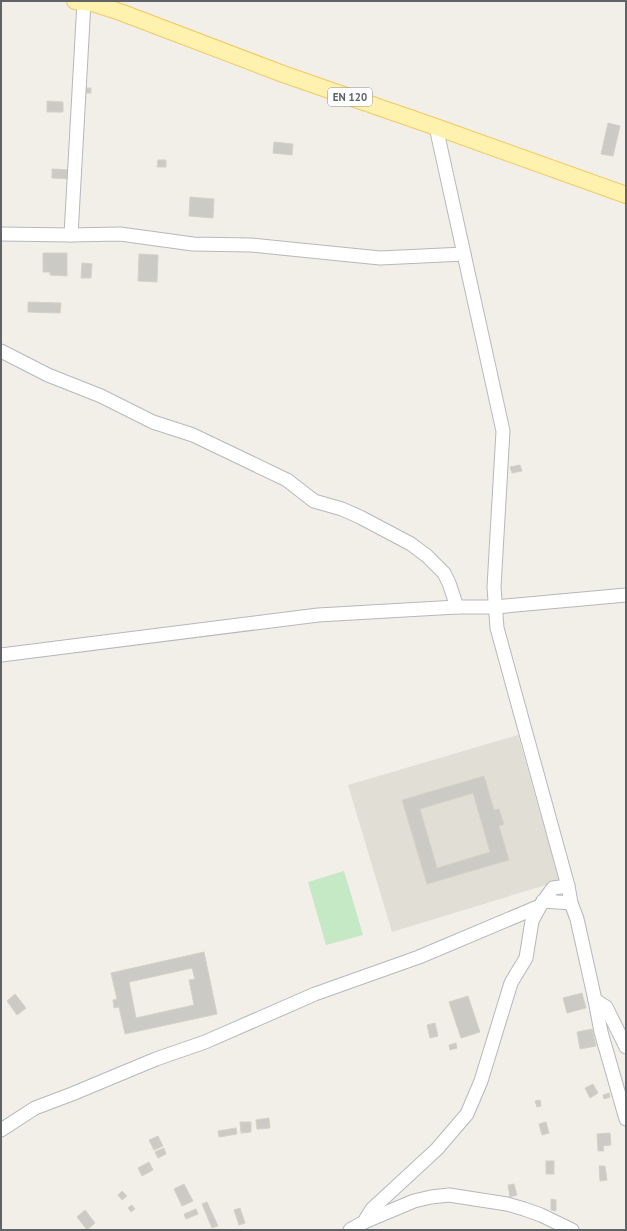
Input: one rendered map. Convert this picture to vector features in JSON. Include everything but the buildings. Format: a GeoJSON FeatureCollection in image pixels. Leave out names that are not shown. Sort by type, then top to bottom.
{"type":"FeatureCollection","features":[{"type":"Feature","properties":{"kind":"main road","name":"EN 120"},"geometry":{"type":"LineString","coordinates":[[80,2],[120,12],[283,74],[626,195]]}},
{"type":"Feature","properties":{"kind":"street"},"geometry":{"type":"LineString","coordinates":[[71,235],[80,2]]}},
{"type":"Feature","properties":{"kind":"street"},"geometry":{"type":"LineString","coordinates":[[436,127],[504,431],[494,587],[494,607],[497,628],[568,886],[571,903],[577,919],[601,1032],[626,1119]]}},
{"type":"Feature","properties":{"kind":"street"},"geometry":{"type":"LineString","coordinates":[[1,234],[120,234],[193,244],[251,245],[380,258],[464,254]]}},
{"type":"Feature","properties":{"kind":"street"},"geometry":{"type":"LineString","coordinates":[[1,351],[48,376],[101,396],[153,422],[193,435],[287,480],[314,501],[342,509],[412,544],[444,573],[457,607]]}},
{"type":"Feature","properties":{"kind":"street"},"geometry":{"type":"LineString","coordinates":[[1,655],[318,614],[457,607],[494,607],[626,595]]}},
{"type":"Feature","properties":{"kind":"street"},"geometry":{"type":"LineString","coordinates":[[364,1222],[372,1210],[437,1149],[467,1114],[481,1081],[511,983],[526,958],[532,921],[542,903],[553,888],[568,886]]}},
{"type":"Feature","properties":{"kind":"street"},"geometry":{"type":"LineString","coordinates":[[1,1130],[35,1108],[156,1059],[205,1042],[315,994],[419,957],[542,903],[571,903]]}},
{"type":"Feature","properties":{"kind":"street"},"geometry":{"type":"LineString","coordinates":[[595,1000],[606,1007],[626,1047]]}},
{"type":"Feature","properties":{"kind":"street"},"geometry":{"type":"LineString","coordinates":[[350,1230],[364,1222],[414,1202],[449,1194],[507,1204],[541,1215],[572,1230]]}},
{"type":"Feature","properties":{"kind":"shaded area"},"geometry":{"type":"Polygon","coordinates":[[[518,735],[559,881],[392,932],[348,785],[518,735]]]}},
{"type":"Feature","properties":{"kind":"green space"},"geometry":{"type":"Polygon","coordinates":[[[344,871],[363,935],[326,945],[308,882],[344,871]]]}}]}
